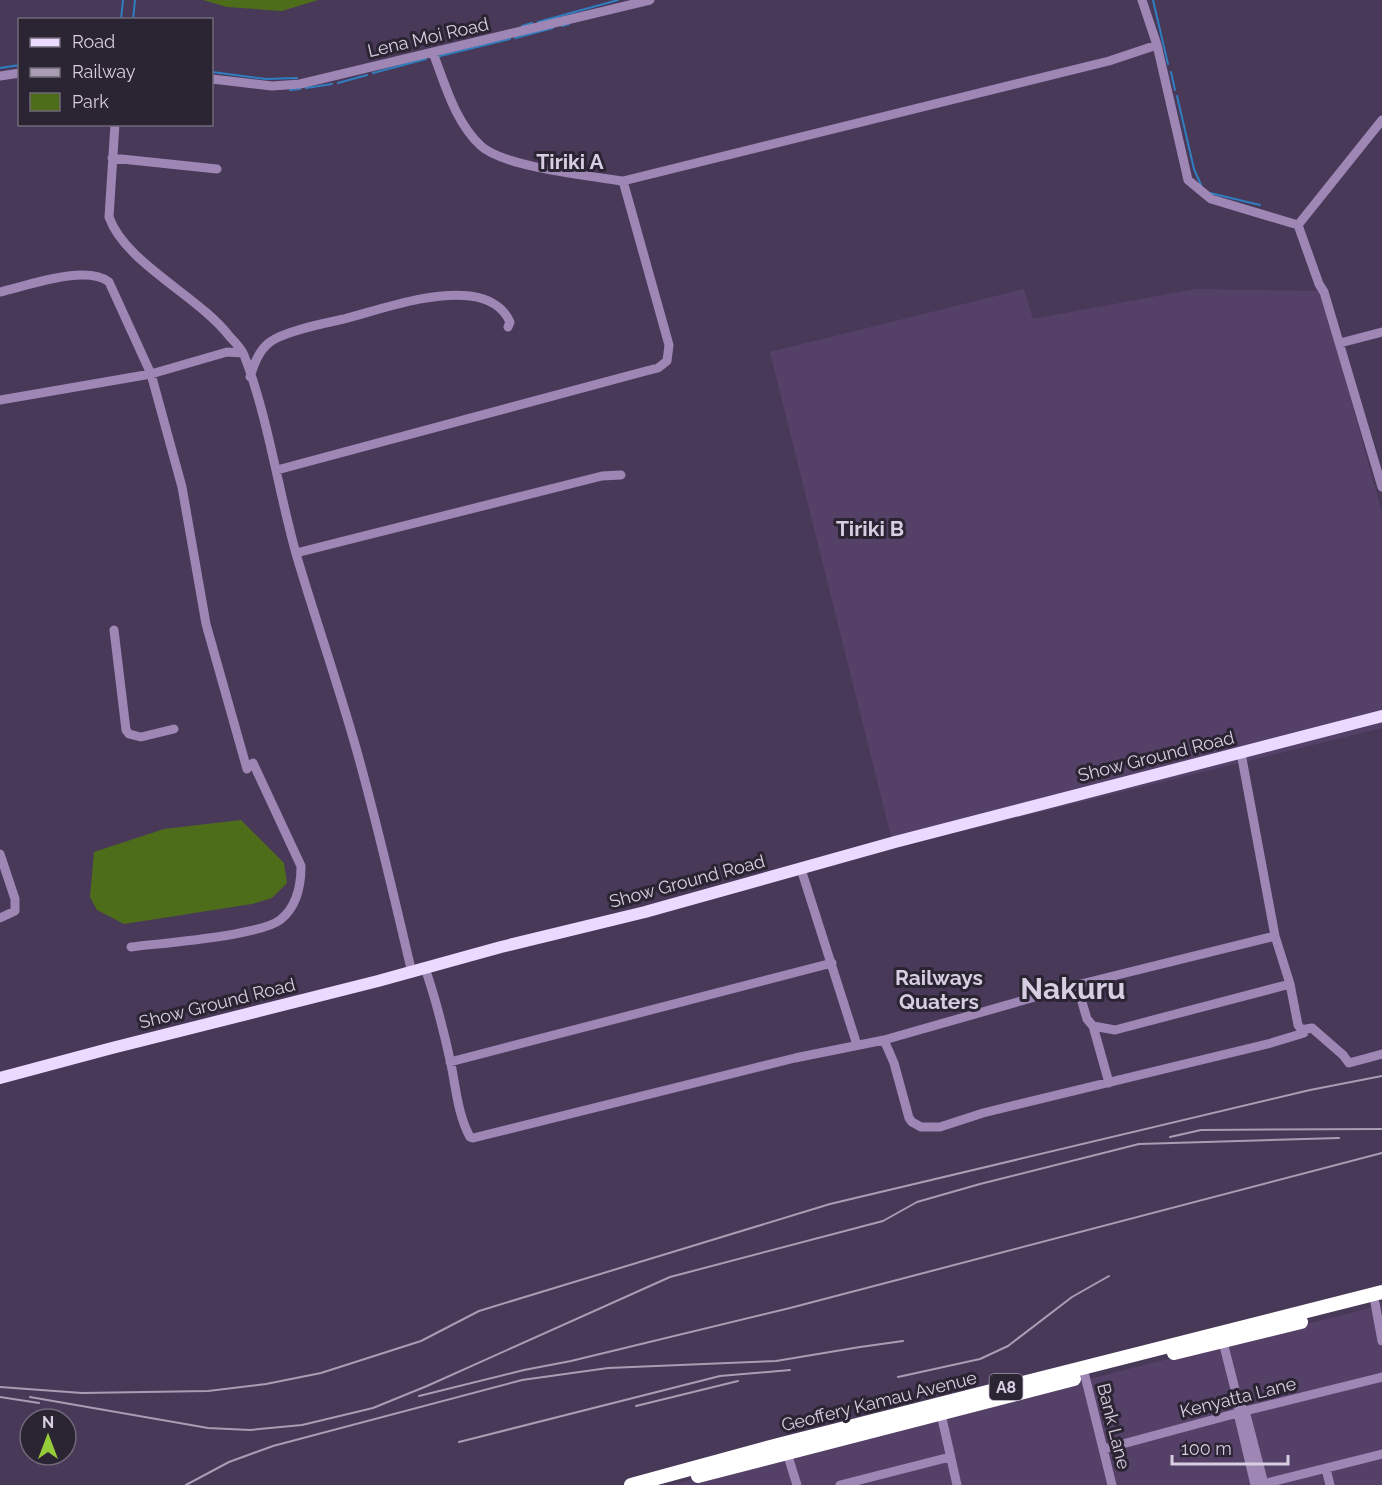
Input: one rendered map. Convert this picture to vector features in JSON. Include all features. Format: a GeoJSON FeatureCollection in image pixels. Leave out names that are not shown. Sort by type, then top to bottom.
{"type":"FeatureCollection","features":[{"type":"Feature","properties":{"kind":"highway","name":"Geoffery Kamau Avenue"},"geometry":{"type":"LineString","coordinates":[[665,1485],[1223,1342],[1380,1299]]}},
{"type":"Feature","properties":{"kind":"highway","name":"Geoffery Kamau Avenue"},"geometry":{"type":"LineString","coordinates":[[631,1485],[801,1439],[1380,1299]]}},
{"type":"Feature","properties":{"kind":"main road","name":"Show Ground Road"},"geometry":{"type":"LineString","coordinates":[[0,1078],[412,973],[685,901],[903,840],[1382,716]]}},
{"type":"Feature","properties":{"kind":"street","name":"Lena Moi Road"},"geometry":{"type":"LineString","coordinates":[[213,79],[272,86],[300,84],[650,0]]}},
{"type":"Feature","properties":{"kind":"street"},"geometry":{"type":"LineString","coordinates":[[1142,0],[1157,45],[1188,180],[1211,199],[1298,225]]}},
{"type":"Feature","properties":{"kind":"street"},"geometry":{"type":"LineString","coordinates":[[433,53],[452,102],[465,126],[481,146],[496,156],[513,161],[623,181],[1109,61],[1157,45]]}},
{"type":"Feature","properties":{"kind":"street"},"geometry":{"type":"LineString","coordinates":[[0,76],[18,73]]}},
{"type":"Feature","properties":{"kind":"street"},"geometry":{"type":"LineString","coordinates":[[1298,225],[1382,120]]}},
{"type":"Feature","properties":{"kind":"street"},"geometry":{"type":"LineString","coordinates":[[115,126],[109,217],[116,231],[148,265],[207,311],[243,352],[277,470],[296,553],[356,748],[412,973]]}},
{"type":"Feature","properties":{"kind":"street"},"geometry":{"type":"LineString","coordinates":[[112,158],[217,169]]}},
{"type":"Feature","properties":{"kind":"street"},"geometry":{"type":"LineString","coordinates":[[277,470],[658,368],[667,361],[669,345],[623,181]]}},
{"type":"Feature","properties":{"kind":"street"},"geometry":{"type":"LineString","coordinates":[[1298,225],[1324,292],[1382,487]]}},
{"type":"Feature","properties":{"kind":"street"},"geometry":{"type":"LineString","coordinates":[[0,292],[71,275],[100,276],[109,282],[151,374],[182,487],[206,624],[250,766],[301,867],[301,883],[296,900],[289,912],[279,921],[246,932],[131,947]]}},
{"type":"Feature","properties":{"kind":"street"},"geometry":{"type":"LineString","coordinates":[[250,377],[256,360],[271,341],[302,329],[425,299],[453,295],[486,299],[507,315],[510,322],[508,327]]}},
{"type":"Feature","properties":{"kind":"street"},"geometry":{"type":"LineString","coordinates":[[1340,343],[1382,332]]}},
{"type":"Feature","properties":{"kind":"street"},"geometry":{"type":"LineString","coordinates":[[0,400],[151,374],[227,352],[243,352]]}},
{"type":"Feature","properties":{"kind":"street"},"geometry":{"type":"LineString","coordinates":[[296,553],[602,476],[621,475]]}},
{"type":"Feature","properties":{"kind":"street"},"geometry":{"type":"LineString","coordinates":[[114,630],[126,730],[129,734],[141,737],[174,729]]}},
{"type":"Feature","properties":{"kind":"street"},"geometry":{"type":"LineString","coordinates":[[884,1040],[894,1063],[909,1118],[912,1122],[925,1128],[940,1127],[983,1113],[1304,1033],[1298,1025],[1290,984],[1275,936],[1240,753]]}},
{"type":"Feature","properties":{"kind":"street"},"geometry":{"type":"LineString","coordinates":[[0,854],[15,899],[15,911],[0,918]]}},
{"type":"Feature","properties":{"kind":"street"},"geometry":{"type":"LineString","coordinates":[[801,869],[857,1045]]}},
{"type":"Feature","properties":{"kind":"street"},"geometry":{"type":"LineString","coordinates":[[425,968],[434,994],[465,1128],[470,1137],[476,1138],[702,1080],[884,1040],[1077,985],[1275,936]]}},
{"type":"Feature","properties":{"kind":"street"},"geometry":{"type":"LineString","coordinates":[[450,1062],[832,963]]}},
{"type":"Feature","properties":{"kind":"street"},"geometry":{"type":"LineString","coordinates":[[1093,1026],[1115,1030],[1290,984]]}},
{"type":"Feature","properties":{"kind":"street"},"geometry":{"type":"LineString","coordinates":[[1077,985],[1087,1018],[1093,1026],[1109,1083]]}},
{"type":"Feature","properties":{"kind":"street"},"geometry":{"type":"LineString","coordinates":[[1301,1030],[1312,1028],[1343,1054],[1349,1063],[1382,1054]]}},
{"type":"Feature","properties":{"kind":"street"},"geometry":{"type":"LineString","coordinates":[[1380,1299],[1382,1341]]}},
{"type":"Feature","properties":{"kind":"street"},"geometry":{"type":"LineString","coordinates":[[1223,1342],[1259,1485],[1382,1454]]}},
{"type":"Feature","properties":{"kind":"street","name":"Bank Lane"},"geometry":{"type":"LineString","coordinates":[[1085,1376],[1112,1485]]}},
{"type":"Feature","properties":{"kind":"street","name":"Kenyatta Lane"},"geometry":{"type":"LineString","coordinates":[[1104,1449],[1241,1410],[1382,1377]]}},
{"type":"Feature","properties":{"kind":"street"},"geometry":{"type":"LineString","coordinates":[[941,1414],[957,1485]]}},
{"type":"Feature","properties":{"kind":"street"},"geometry":{"type":"LineString","coordinates":[[787,1453],[797,1485]]}},
{"type":"Feature","properties":{"kind":"street"},"geometry":{"type":"LineString","coordinates":[[840,1485],[950,1457]]}},
{"type":"Feature","properties":{"kind":"street"},"geometry":{"type":"LineString","coordinates":[[1326,1469],[1330,1485]]}},
{"type":"Feature","properties":{"kind":"shaded area"},"geometry":{"type":"Polygon","coordinates":[[[1024,289],[1033,319],[1195,289],[1321,291],[1382,513],[1382,728],[894,848],[770,352],[1024,289]]]}},
{"type":"Feature","properties":{"kind":"shaded area"},"geometry":{"type":"Polygon","coordinates":[[[1382,1305],[1382,1485],[670,1485],[1382,1305]]]}},
{"type":"Feature","properties":{"kind":"green space"},"geometry":{"type":"Polygon","coordinates":[[[203,0],[318,0],[282,11],[227,7],[203,0]]]}},
{"type":"Feature","properties":{"kind":"green space"},"geometry":{"type":"Polygon","coordinates":[[[241,820],[284,863],[287,883],[272,898],[252,904],[124,924],[97,910],[90,897],[94,852],[164,829],[241,820]]]}},
{"type":"Feature","properties":{"kind":"waterway"},"geometry":{"type":"LineString","coordinates":[[121,18],[123,0]]}},
{"type":"Feature","properties":{"kind":"waterway"},"geometry":{"type":"LineString","coordinates":[[133,18],[135,0]]}},
{"type":"Feature","properties":{"kind":"waterway"},"geometry":{"type":"LineString","coordinates":[[538,22],[618,0]]}},
{"type":"Feature","properties":{"kind":"waterway"},"geometry":{"type":"LineString","coordinates":[[1153,0],[1168,64]]}},
{"type":"Feature","properties":{"kind":"waterway"},"geometry":{"type":"LineString","coordinates":[[522,26],[532,23]]}},
{"type":"Feature","properties":{"kind":"waterway"},"geometry":{"type":"LineString","coordinates":[[562,26],[569,24]]}},
{"type":"Feature","properties":{"kind":"waterway"},"geometry":{"type":"LineString","coordinates":[[515,38],[553,28]]}},
{"type":"Feature","properties":{"kind":"waterway"},"geometry":{"type":"LineString","coordinates":[[436,57],[510,39]]}},
{"type":"Feature","properties":{"kind":"waterway"},"geometry":{"type":"LineString","coordinates":[[373,73],[426,59]]}},
{"type":"Feature","properties":{"kind":"waterway"},"geometry":{"type":"LineString","coordinates":[[0,68],[18,65]]}},
{"type":"Feature","properties":{"kind":"waterway"},"geometry":{"type":"LineString","coordinates":[[213,72],[266,79],[297,78]]}},
{"type":"Feature","properties":{"kind":"waterway"},"geometry":{"type":"LineString","coordinates":[[1171,72],[1175,90]]}},
{"type":"Feature","properties":{"kind":"waterway"},"geometry":{"type":"LineString","coordinates":[[338,83],[367,75]]}},
{"type":"Feature","properties":{"kind":"waterway"},"geometry":{"type":"LineString","coordinates":[[306,88],[332,84]]}},
{"type":"Feature","properties":{"kind":"waterway"},"geometry":{"type":"LineString","coordinates":[[290,90],[300,89]]}},
{"type":"Feature","properties":{"kind":"waterway"},"geometry":{"type":"LineString","coordinates":[[1177,96],[1194,169],[1201,185]]}},
{"type":"Feature","properties":{"kind":"waterway"},"geometry":{"type":"LineString","coordinates":[[1210,193],[1260,205]]}},
{"type":"Feature","properties":{"kind":"railway"},"geometry":{"type":"LineString","coordinates":[[0,1387],[82,1393],[208,1391],[266,1384],[321,1373],[421,1341],[479,1311],[830,1204],[1310,1090],[1382,1076]]}},
{"type":"Feature","properties":{"kind":"railway"},"geometry":{"type":"LineString","coordinates":[[1170,1137],[1201,1130],[1382,1129]]}},
{"type":"Feature","properties":{"kind":"railway"},"geometry":{"type":"LineString","coordinates":[[30,1397],[208,1428],[250,1430],[302,1425],[373,1408],[670,1277],[883,1221],[917,1202],[980,1184],[1139,1144],[1339,1138]]}},
{"type":"Feature","properties":{"kind":"railway"},"geometry":{"type":"LineString","coordinates":[[419,1396],[790,1308],[1382,1153]]}},
{"type":"Feature","properties":{"kind":"railway"},"geometry":{"type":"LineString","coordinates":[[898,1377],[980,1359],[1008,1346],[1072,1297],[1109,1276]]}},
{"type":"Feature","properties":{"kind":"railway"},"geometry":{"type":"LineString","coordinates":[[186,1485],[229,1462],[273,1446],[522,1380],[608,1368],[776,1361],[903,1341]]}},
{"type":"Feature","properties":{"kind":"railway"},"geometry":{"type":"LineString","coordinates":[[459,1442],[720,1376],[790,1370]]}},
{"type":"Feature","properties":{"kind":"railway"},"geometry":{"type":"LineString","coordinates":[[636,1406],[738,1381]]}},
{"type":"Feature","properties":{"kind":"railway"},"geometry":{"type":"LineString","coordinates":[[0,1397],[39,1403]]}},
{"type":"Feature","properties":{"kind":"district","name":"Tiriki A"},"geometry":{"type":"Point","coordinates":[570,161]}},
{"type":"Feature","properties":{"kind":"district","name":"Tiriki B"},"geometry":{"type":"Point","coordinates":[870,528]}},
{"type":"Feature","properties":{"kind":"district","name":"Nakuru"},"geometry":{"type":"Point","coordinates":[1073,988]}},
{"type":"Feature","properties":{"kind":"district","name":"Railways Quaters"},"geometry":{"type":"Point","coordinates":[939,989]}}]}
